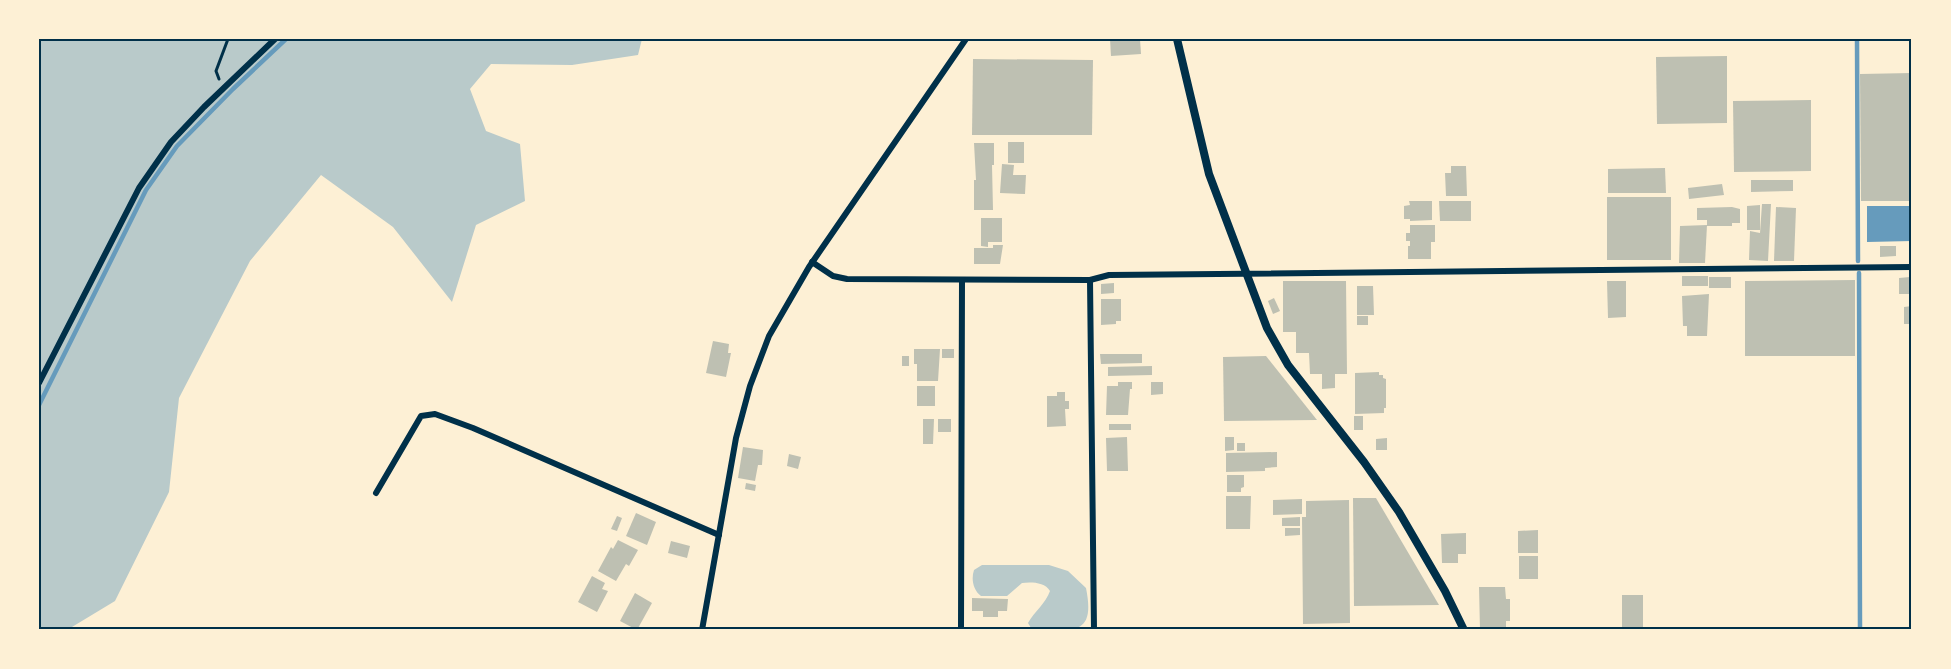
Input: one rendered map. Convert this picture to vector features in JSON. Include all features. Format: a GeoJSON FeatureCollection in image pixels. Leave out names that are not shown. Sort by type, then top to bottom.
{"type":"FeatureCollection","features":[{"type":"Feature","properties":{"kind":"street"},"geometry":{"type":"LineString","coordinates":[[39,382],[139,188],[171,142],[275,39]]}},
{"type":"Feature","properties":{"kind":"street"},"geometry":{"type":"LineString","coordinates":[[702,630],[736,438],[750,386],[777,321],[812,262],[966,39]]}},
{"type":"Feature","properties":{"kind":"street"},"geometry":{"type":"LineString","coordinates":[[1177,39],[1209,174],[1267,328],[1288,365],[1364,462],[1399,512],[1435,573],[1464,630]]}},
{"type":"Feature","properties":{"kind":"street"},"geometry":{"type":"LineString","coordinates":[[812,262],[833,276],[847,279],[962,280],[1090,280],[1109,274],[1912,267]]}},
{"type":"Feature","properties":{"kind":"street"},"geometry":{"type":"LineString","coordinates":[[961,630],[962,280]]}},
{"type":"Feature","properties":{"kind":"street"},"geometry":{"type":"LineString","coordinates":[[1090,280],[1094,630]]}},
{"type":"Feature","properties":{"kind":"street"},"geometry":{"type":"LineString","coordinates":[[376,493],[421,416],[435,414],[473,428],[719,535]]}},
{"type":"Feature","properties":{"kind":"path"},"geometry":{"type":"LineString","coordinates":[[215,97],[220,84],[216,71],[228,39]]}},
{"type":"Feature","properties":{"kind":"shaded area"},"geometry":{"type":"Polygon","coordinates":[[[39,39],[642,39],[638,55],[572,65],[491,64],[470,89],[486,131],[520,144],[525,201],[476,225],[452,302],[393,227],[321,175],[250,261],[179,398],[169,492],[115,601],[67,630],[39,630],[39,39]]]}},
{"type":"Feature","properties":{"kind":"shaded area"},"geometry":{"type":"Polygon","coordinates":[[[982,565],[1049,565],[1068,571],[1086,588],[1088,604],[1084,623],[1070,630],[1031,628],[1028,623],[1048,595],[1050,591],[1048,588],[1038,583],[1022,583],[1007,596],[981,596],[974,588],[973,577],[974,570],[982,565]]]}},
{"type":"Feature","properties":{"kind":"water"},"geometry":{"type":"Polygon","coordinates":[[[1867,206],[1912,206],[1912,241],[1867,242],[1867,206]]]}},
{"type":"Feature","properties":{"kind":"building"},"geometry":{"type":"Polygon","coordinates":[[[1110,39],[1140,39],[1141,54],[1111,56],[1110,39]]]}},
{"type":"Feature","properties":{"kind":"building"},"geometry":{"type":"Polygon","coordinates":[[[1727,56],[1727,123],[1657,124],[1656,57],[1727,56]]]}},
{"type":"Feature","properties":{"kind":"building"},"geometry":{"type":"Polygon","coordinates":[[[973,59],[1093,60],[1092,135],[972,135],[973,59]]]}},
{"type":"Feature","properties":{"kind":"building"},"geometry":{"type":"Polygon","coordinates":[[[1912,73],[1912,201],[1861,201],[1860,74],[1912,73]]]}},
{"type":"Feature","properties":{"kind":"building"},"geometry":{"type":"Polygon","coordinates":[[[1811,100],[1811,171],[1734,172],[1733,101],[1811,100]]]}},
{"type":"Feature","properties":{"kind":"building"},"geometry":{"type":"Polygon","coordinates":[[[1008,142],[1024,142],[1024,163],[1008,163],[1008,142]]]}},
{"type":"Feature","properties":{"kind":"building"},"geometry":{"type":"Polygon","coordinates":[[[974,143],[994,143],[993,210],[974,210],[974,180],[976,180],[974,143]]]}},
{"type":"Feature","properties":{"kind":"building"},"geometry":{"type":"Polygon","coordinates":[[[1002,164],[1014,165],[1013,175],[1026,175],[1025,194],[1000,193],[1002,164]]]}},
{"type":"Feature","properties":{"kind":"building"},"geometry":{"type":"Polygon","coordinates":[[[1451,166],[1466,166],[1467,196],[1446,196],[1445,173],[1451,173],[1451,166]]]}},
{"type":"Feature","properties":{"kind":"building"},"geometry":{"type":"Polygon","coordinates":[[[1665,168],[1666,193],[1608,193],[1608,169],[1665,168]]]}},
{"type":"Feature","properties":{"kind":"building"},"geometry":{"type":"Polygon","coordinates":[[[1751,180],[1793,180],[1793,191],[1751,192],[1751,180]]]}},
{"type":"Feature","properties":{"kind":"building"},"geometry":{"type":"Polygon","coordinates":[[[1722,184],[1724,195],[1689,199],[1688,188],[1722,184]]]}},
{"type":"Feature","properties":{"kind":"building"},"geometry":{"type":"Polygon","coordinates":[[[1607,197],[1671,197],[1671,260],[1607,260],[1607,197]]]}},
{"type":"Feature","properties":{"kind":"building"},"geometry":{"type":"Polygon","coordinates":[[[1409,201],[1432,201],[1432,220],[1404,219],[1404,206],[1410,205],[1409,201]]]}},
{"type":"Feature","properties":{"kind":"building"},"geometry":{"type":"Polygon","coordinates":[[[1439,201],[1471,201],[1471,221],[1440,221],[1439,201]]]}},
{"type":"Feature","properties":{"kind":"building"},"geometry":{"type":"Polygon","coordinates":[[[1762,204],[1771,204],[1768,261],[1749,260],[1750,231],[1760,233],[1762,204]]]}},
{"type":"Feature","properties":{"kind":"building"},"geometry":{"type":"Polygon","coordinates":[[[1760,205],[1760,230],[1747,230],[1747,206],[1760,205]]]}},
{"type":"Feature","properties":{"kind":"building"},"geometry":{"type":"Polygon","coordinates":[[[1732,207],[1740,209],[1740,223],[1732,223],[1732,226],[1707,226],[1707,220],[1697,220],[1697,208],[1732,207]]]}},
{"type":"Feature","properties":{"kind":"building"},"geometry":{"type":"Polygon","coordinates":[[[1776,207],[1796,208],[1794,261],[1774,261],[1776,207]]]}},
{"type":"Feature","properties":{"kind":"building"},"geometry":{"type":"Polygon","coordinates":[[[981,218],[1002,218],[1002,242],[988,242],[988,247],[981,246],[981,218]]]}},
{"type":"Feature","properties":{"kind":"building"},"geometry":{"type":"Polygon","coordinates":[[[1410,225],[1435,225],[1435,242],[1431,242],[1431,259],[1408,259],[1410,241],[1406,241],[1406,233],[1410,233],[1410,225]]]}},
{"type":"Feature","properties":{"kind":"building"},"geometry":{"type":"Polygon","coordinates":[[[1707,225],[1705,263],[1679,263],[1680,226],[1707,225]]]}},
{"type":"Feature","properties":{"kind":"building"},"geometry":{"type":"Polygon","coordinates":[[[993,245],[1003,245],[1000,264],[974,264],[974,248],[993,248],[993,245]]]}},
{"type":"Feature","properties":{"kind":"building"},"geometry":{"type":"Polygon","coordinates":[[[1880,246],[1896,246],[1896,256],[1880,257],[1880,246]]]}},
{"type":"Feature","properties":{"kind":"building"},"geometry":{"type":"Polygon","coordinates":[[[1682,276],[1708,276],[1708,286],[1682,286],[1682,276]]]}},
{"type":"Feature","properties":{"kind":"building"},"geometry":{"type":"Polygon","coordinates":[[[1709,277],[1731,277],[1731,288],[1709,288],[1709,277]]]}},
{"type":"Feature","properties":{"kind":"building"},"geometry":{"type":"Polygon","coordinates":[[[1910,277],[1910,294],[1899,294],[1899,278],[1910,277]]]}},
{"type":"Feature","properties":{"kind":"building"},"geometry":{"type":"Polygon","coordinates":[[[1855,280],[1855,356],[1745,356],[1745,281],[1855,280]]]}},
{"type":"Feature","properties":{"kind":"building"},"geometry":{"type":"Polygon","coordinates":[[[1283,281],[1346,281],[1347,374],[1335,374],[1335,388],[1322,389],[1322,374],[1310,374],[1309,353],[1296,353],[1296,332],[1283,332],[1283,281]]]}},
{"type":"Feature","properties":{"kind":"building"},"geometry":{"type":"Polygon","coordinates":[[[1607,281],[1626,281],[1626,317],[1608,318],[1607,281]]]}},
{"type":"Feature","properties":{"kind":"building"},"geometry":{"type":"Polygon","coordinates":[[[1114,283],[1114,293],[1101,294],[1101,284],[1114,283]]]}},
{"type":"Feature","properties":{"kind":"building"},"geometry":{"type":"Polygon","coordinates":[[[1357,286],[1373,286],[1374,315],[1357,315],[1357,286]]]}},
{"type":"Feature","properties":{"kind":"building"},"geometry":{"type":"Polygon","coordinates":[[[1709,294],[1707,336],[1687,336],[1687,326],[1683,326],[1682,296],[1709,294]]]}},
{"type":"Feature","properties":{"kind":"building"},"geometry":{"type":"Polygon","coordinates":[[[1274,298],[1280,311],[1273,314],[1268,301],[1274,298]]]}},
{"type":"Feature","properties":{"kind":"building"},"geometry":{"type":"Polygon","coordinates":[[[1101,299],[1121,299],[1121,321],[1116,321],[1116,324],[1101,325],[1101,299]]]}},
{"type":"Feature","properties":{"kind":"building"},"geometry":{"type":"Polygon","coordinates":[[[1912,306],[1912,324],[1904,324],[1904,307],[1912,306]]]}},
{"type":"Feature","properties":{"kind":"building"},"geometry":{"type":"Polygon","coordinates":[[[1357,316],[1368,316],[1368,325],[1357,325],[1357,316]]]}},
{"type":"Feature","properties":{"kind":"building"},"geometry":{"type":"Polygon","coordinates":[[[713,341],[729,344],[728,353],[731,353],[726,377],[706,373],[713,341]]]}},
{"type":"Feature","properties":{"kind":"building"},"geometry":{"type":"Polygon","coordinates":[[[914,349],[940,349],[938,381],[917,381],[914,349]]]}},
{"type":"Feature","properties":{"kind":"building"},"geometry":{"type":"Polygon","coordinates":[[[942,349],[954,349],[954,358],[942,358],[942,349]]]}},
{"type":"Feature","properties":{"kind":"building"},"geometry":{"type":"Polygon","coordinates":[[[1100,354],[1142,354],[1142,363],[1101,364],[1100,354]]]}},
{"type":"Feature","properties":{"kind":"building"},"geometry":{"type":"Polygon","coordinates":[[[902,356],[909,356],[909,366],[902,366],[902,356]]]}},
{"type":"Feature","properties":{"kind":"building"},"geometry":{"type":"Polygon","coordinates":[[[1266,356],[1317,420],[1224,421],[1223,357],[1266,356]]]}},
{"type":"Feature","properties":{"kind":"building"},"geometry":{"type":"Polygon","coordinates":[[[1152,366],[1152,375],[1108,376],[1108,367],[1152,366]]]}},
{"type":"Feature","properties":{"kind":"building"},"geometry":{"type":"Polygon","coordinates":[[[1379,372],[1379,375],[1383,375],[1386,379],[1384,413],[1355,414],[1355,373],[1379,372]]]}},
{"type":"Feature","properties":{"kind":"building"},"geometry":{"type":"Polygon","coordinates":[[[1118,382],[1132,382],[1128,415],[1106,415],[1107,386],[1118,386],[1118,382]]]}},
{"type":"Feature","properties":{"kind":"building"},"geometry":{"type":"Polygon","coordinates":[[[1151,382],[1163,382],[1163,394],[1151,395],[1151,382]]]}},
{"type":"Feature","properties":{"kind":"building"},"geometry":{"type":"Polygon","coordinates":[[[917,386],[935,386],[935,406],[917,406],[917,386]]]}},
{"type":"Feature","properties":{"kind":"building"},"geometry":{"type":"Polygon","coordinates":[[[1057,392],[1065,392],[1065,401],[1069,401],[1069,409],[1065,409],[1066,426],[1047,427],[1047,396],[1057,396],[1057,392]]]}},
{"type":"Feature","properties":{"kind":"building"},"geometry":{"type":"Polygon","coordinates":[[[1354,416],[1363,416],[1363,430],[1354,430],[1354,416]]]}},
{"type":"Feature","properties":{"kind":"building"},"geometry":{"type":"Polygon","coordinates":[[[923,419],[934,419],[933,444],[923,444],[923,419]]]}},
{"type":"Feature","properties":{"kind":"building"},"geometry":{"type":"Polygon","coordinates":[[[938,419],[951,419],[951,432],[938,432],[938,419]]]}},
{"type":"Feature","properties":{"kind":"building"},"geometry":{"type":"Polygon","coordinates":[[[1109,424],[1131,424],[1131,430],[1109,430],[1109,424]]]}},
{"type":"Feature","properties":{"kind":"building"},"geometry":{"type":"Polygon","coordinates":[[[1127,437],[1128,471],[1107,471],[1106,438],[1127,437]]]}},
{"type":"Feature","properties":{"kind":"building"},"geometry":{"type":"Polygon","coordinates":[[[1225,437],[1234,437],[1234,450],[1225,451],[1225,437]]]}},
{"type":"Feature","properties":{"kind":"building"},"geometry":{"type":"Polygon","coordinates":[[[1387,438],[1387,450],[1376,450],[1376,439],[1387,438]]]}},
{"type":"Feature","properties":{"kind":"building"},"geometry":{"type":"Polygon","coordinates":[[[1237,443],[1245,443],[1245,451],[1237,451],[1237,443]]]}},
{"type":"Feature","properties":{"kind":"building"},"geometry":{"type":"Polygon","coordinates":[[[743,447],[763,450],[762,465],[758,465],[755,481],[738,478],[743,447]]]}},
{"type":"Feature","properties":{"kind":"building"},"geometry":{"type":"Polygon","coordinates":[[[1277,452],[1277,467],[1265,468],[1265,471],[1226,472],[1226,453],[1277,452]]]}},
{"type":"Feature","properties":{"kind":"building"},"geometry":{"type":"Polygon","coordinates":[[[789,454],[801,457],[798,469],[787,466],[789,454]]]}},
{"type":"Feature","properties":{"kind":"building"},"geometry":{"type":"Polygon","coordinates":[[[1227,475],[1244,475],[1244,487],[1241,488],[1241,492],[1227,492],[1227,475]]]}},
{"type":"Feature","properties":{"kind":"building"},"geometry":{"type":"Polygon","coordinates":[[[746,483],[756,485],[755,491],[745,489],[746,483]]]}},
{"type":"Feature","properties":{"kind":"building"},"geometry":{"type":"Polygon","coordinates":[[[1226,496],[1251,496],[1250,529],[1226,529],[1226,496]]]}},
{"type":"Feature","properties":{"kind":"building"},"geometry":{"type":"Polygon","coordinates":[[[1353,498],[1376,498],[1439,605],[1354,606],[1353,498]]]}},
{"type":"Feature","properties":{"kind":"building"},"geometry":{"type":"Polygon","coordinates":[[[1302,499],[1302,514],[1273,515],[1273,500],[1302,499]]]}},
{"type":"Feature","properties":{"kind":"building"},"geometry":{"type":"Polygon","coordinates":[[[1349,500],[1350,623],[1303,624],[1302,517],[1306,517],[1306,501],[1349,500]]]}},
{"type":"Feature","properties":{"kind":"building"},"geometry":{"type":"Polygon","coordinates":[[[636,513],[656,522],[647,545],[626,536],[636,513]]]}},
{"type":"Feature","properties":{"kind":"building"},"geometry":{"type":"Polygon","coordinates":[[[617,516],[622,518],[617,531],[611,529],[617,516]]]}},
{"type":"Feature","properties":{"kind":"building"},"geometry":{"type":"Polygon","coordinates":[[[1300,517],[1300,526],[1282,526],[1282,518],[1300,517]]]}},
{"type":"Feature","properties":{"kind":"building"},"geometry":{"type":"Polygon","coordinates":[[[1285,528],[1300,528],[1300,535],[1285,536],[1285,528]]]}},
{"type":"Feature","properties":{"kind":"building"},"geometry":{"type":"Polygon","coordinates":[[[1538,530],[1538,553],[1518,553],[1518,531],[1538,530]]]}},
{"type":"Feature","properties":{"kind":"building"},"geometry":{"type":"Polygon","coordinates":[[[1466,533],[1466,554],[1458,554],[1458,563],[1442,563],[1441,534],[1466,533]]]}},
{"type":"Feature","properties":{"kind":"building"},"geometry":{"type":"Polygon","coordinates":[[[618,540],[638,550],[629,566],[626,564],[616,581],[598,571],[611,547],[613,549],[618,540]]]}},
{"type":"Feature","properties":{"kind":"building"},"geometry":{"type":"Polygon","coordinates":[[[671,541],[690,546],[687,558],[668,553],[671,541]]]}},
{"type":"Feature","properties":{"kind":"building"},"geometry":{"type":"Polygon","coordinates":[[[1519,556],[1538,556],[1538,579],[1519,579],[1519,556]]]}},
{"type":"Feature","properties":{"kind":"building"},"geometry":{"type":"Polygon","coordinates":[[[592,576],[605,583],[602,589],[608,591],[597,612],[578,602],[592,576]]]}},
{"type":"Feature","properties":{"kind":"building"},"geometry":{"type":"Polygon","coordinates":[[[1479,587],[1505,587],[1506,599],[1510,599],[1510,621],[1506,621],[1506,630],[1480,630],[1479,587]]]}},
{"type":"Feature","properties":{"kind":"building"},"geometry":{"type":"Polygon","coordinates":[[[635,593],[652,603],[637,630],[620,621],[635,593]]]}},
{"type":"Feature","properties":{"kind":"building"},"geometry":{"type":"Polygon","coordinates":[[[1622,595],[1643,595],[1643,630],[1622,630],[1622,595]]]}},
{"type":"Feature","properties":{"kind":"building"},"geometry":{"type":"Polygon","coordinates":[[[972,598],[1008,599],[1007,611],[998,611],[998,617],[983,617],[983,611],[972,611],[972,598]]]}},
{"type":"Feature","properties":{"kind":"building"},"geometry":{"type":"Polygon","coordinates":[[[1311,628],[1346,628],[1346,630],[1311,630],[1311,628]]]}},
{"type":"Feature","properties":{"kind":"waterway"},"geometry":{"type":"LineString","coordinates":[[39,405],[146,190],[177,146],[286,39]]}},
{"type":"Feature","properties":{"kind":"waterway"},"geometry":{"type":"LineString","coordinates":[[1857,39],[1858,261]]}},
{"type":"Feature","properties":{"kind":"waterway"},"geometry":{"type":"LineString","coordinates":[[1859,273],[1860,630]]}}]}
